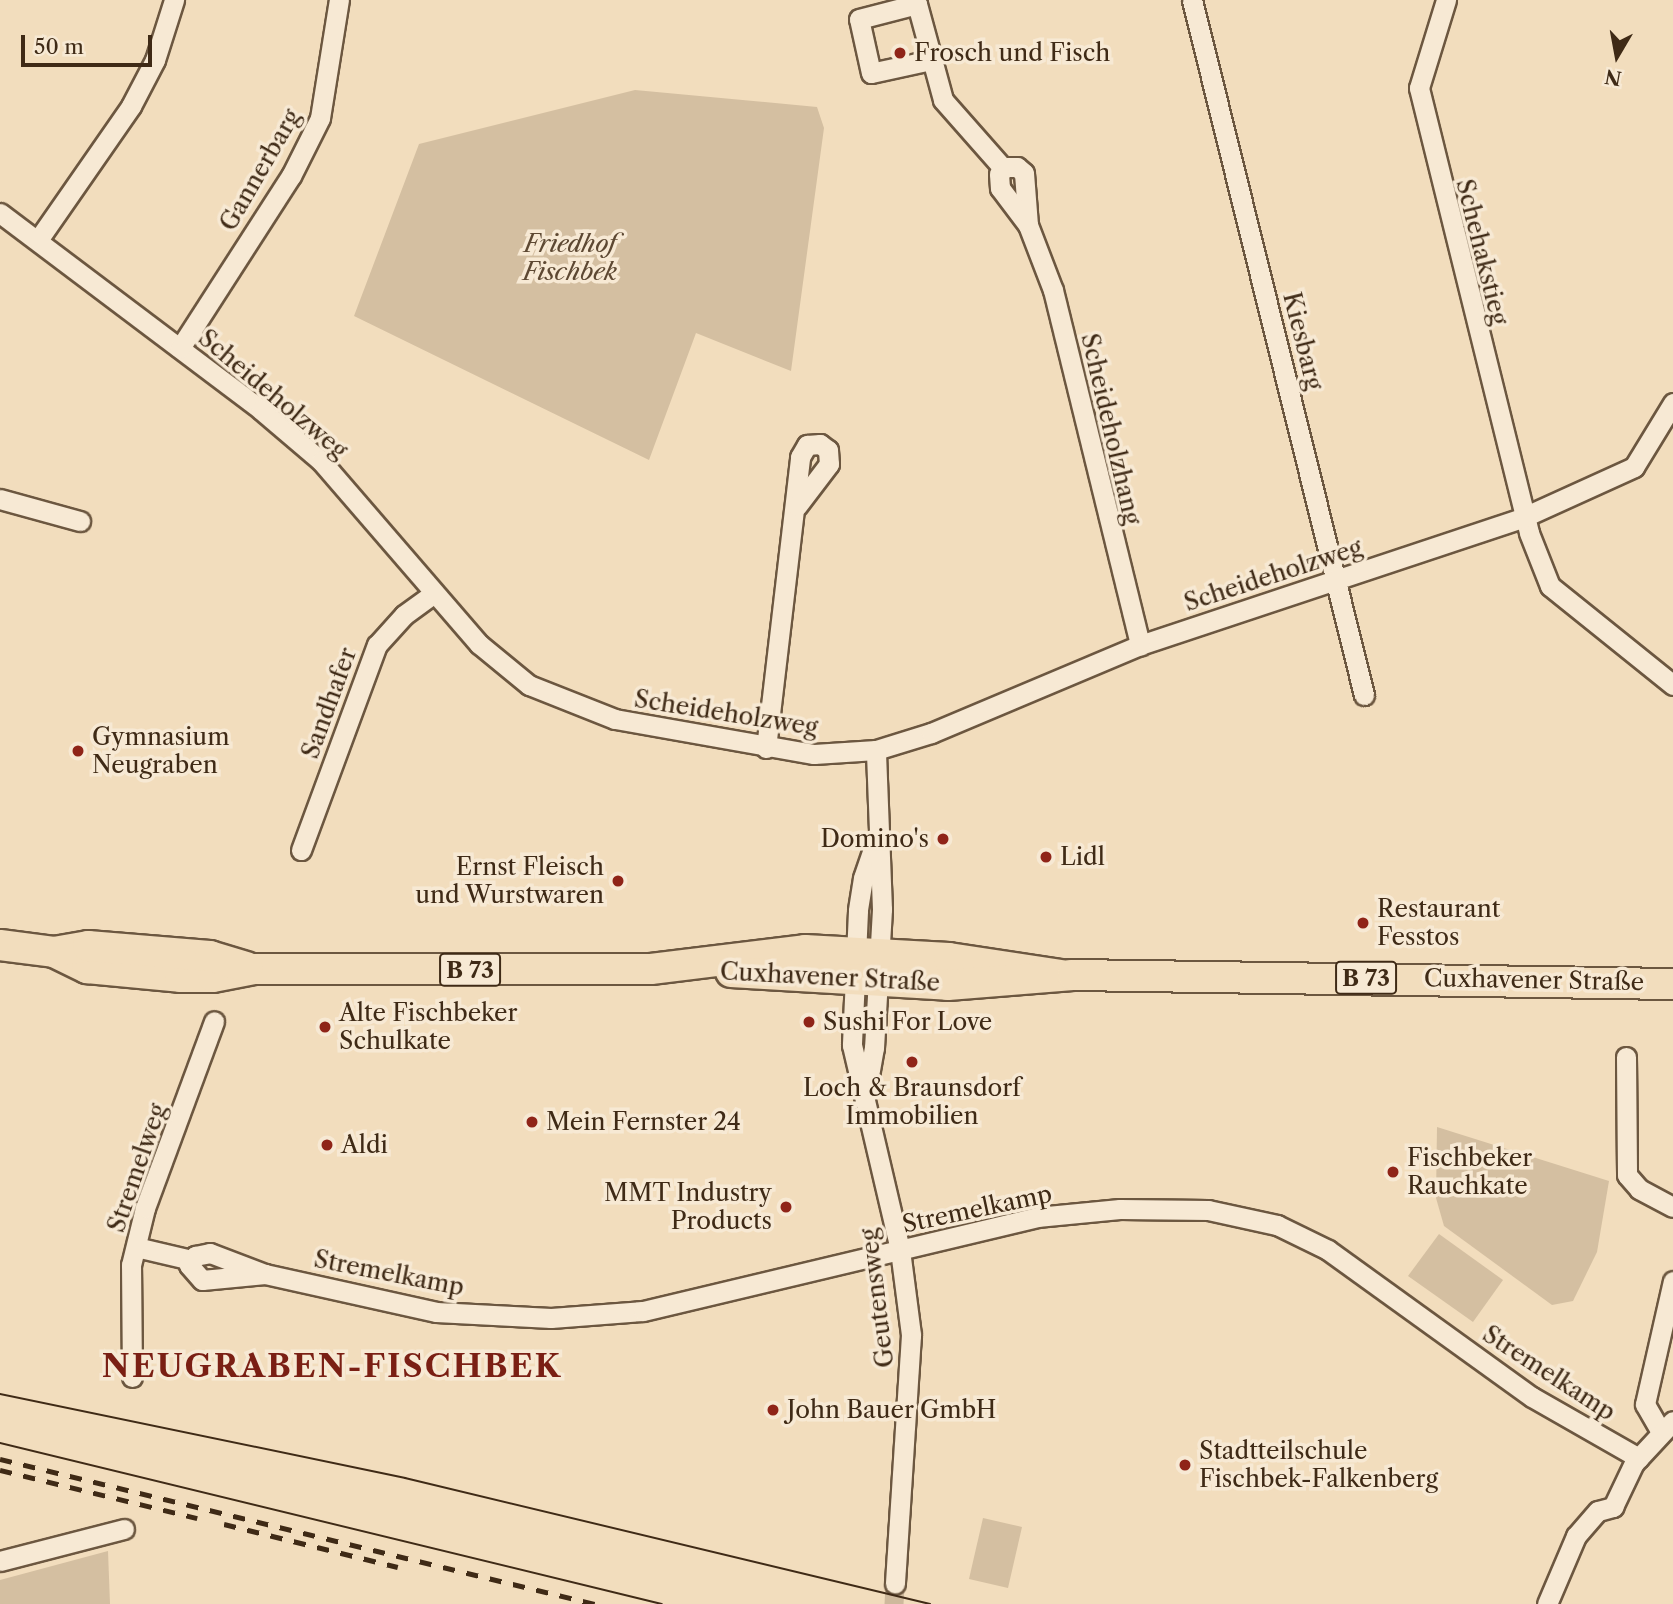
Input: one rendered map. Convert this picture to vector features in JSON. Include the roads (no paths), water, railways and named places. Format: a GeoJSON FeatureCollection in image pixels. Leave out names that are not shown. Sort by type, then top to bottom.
{"type":"FeatureCollection","features":[{"type":"Feature","properties":{"kind":"main road","name":"Cuxhavener Straße"},"geometry":{"type":"LineString","coordinates":[[0,946],[54,952],[88,946],[210,956],[254,969],[685,967],[864,983],[948,985],[1060,975],[1673,984]]}},
{"type":"Feature","properties":{"kind":"main road","name":"Cuxhavener Straße"},"geometry":{"type":"LineString","coordinates":[[685,967],[805,950],[949,958],[1060,975]]}},
{"type":"Feature","properties":{"kind":"street"},"geometry":{"type":"LineString","coordinates":[[38,240],[131,106],[155,60],[174,0]]}},
{"type":"Feature","properties":{"kind":"street","name":"Gannerbarg"},"geometry":{"type":"LineString","coordinates":[[180,348],[291,176],[320,118],[339,0]]}},
{"type":"Feature","properties":{"kind":"street","name":"Kiesbarg"},"geometry":{"type":"LineString","coordinates":[[1192,0],[1364,695]]}},
{"type":"Feature","properties":{"kind":"street","name":"Schehakstieg"},"geometry":{"type":"LineString","coordinates":[[1447,0],[1427,51],[1419,88],[1524,517],[1550,586],[1673,685]]}},
{"type":"Feature","properties":{"kind":"street","name":"Scheideholzhang"},"geometry":{"type":"LineString","coordinates":[[931,60],[943,100],[1003,168],[1013,166],[1024,173],[1028,225],[1061,321],[1140,645]]}},
{"type":"Feature","properties":{"kind":"street","name":"Scheideholzweg"},"geometry":{"type":"LineString","coordinates":[[0,213],[180,348],[321,461],[433,594],[479,644],[529,685],[615,719],[766,748],[814,754],[876,750],[931,733],[1140,645],[1524,517],[1634,467],[1673,403]]}},
{"type":"Feature","properties":{"kind":"street"},"geometry":{"type":"LineString","coordinates":[[0,499],[80,521]]}},
{"type":"Feature","properties":{"kind":"street"},"geometry":{"type":"LineString","coordinates":[[766,748],[797,506]]}},
{"type":"Feature","properties":{"kind":"street","name":"Sandhafer"},"geometry":{"type":"LineString","coordinates":[[301,850],[377,645],[404,615],[433,594]]}},
{"type":"Feature","properties":{"kind":"street","name":"Geutensweg"},"geometry":{"type":"LineString","coordinates":[[876,750],[876,840],[883,879],[866,952],[864,983],[852,1045],[866,1092],[900,1250],[911,1369],[895,1583]]}},
{"type":"Feature","properties":{"kind":"street","name":"Stremelweg"},"geometry":{"type":"LineString","coordinates":[[132,1377],[131,1265],[145,1208],[214,1021]]}},
{"type":"Feature","properties":{"kind":"street"},"geometry":{"type":"LineString","coordinates":[[1626,1057],[1627,1175],[1639,1189],[1673,1207]]}},
{"type":"Feature","properties":{"kind":"street","name":"Stremelkamp"},"geometry":{"type":"LineString","coordinates":[[136,1247],[191,1260],[201,1253],[222,1256],[265,1274],[436,1312],[551,1318],[643,1311],[1037,1217],[1120,1209],[1208,1210],[1277,1225],[1328,1250],[1532,1397],[1639,1458]]}},
{"type":"Feature","properties":{"kind":"street"},"geometry":{"type":"LineString","coordinates":[[1547,1604],[1576,1536],[1598,1511],[1613,1507],[1639,1458],[1667,1427],[1645,1404],[1673,1281]]}},
{"type":"Feature","properties":{"kind":"street"},"geometry":{"type":"LineString","coordinates":[[0,1561],[124,1529]]}},
{"type":"Feature","properties":{"kind":"tunnel"},"geometry":{"type":"LineString","coordinates":[[894,1604],[895,1583]]}},
{"type":"Feature","properties":{"kind":"tram line"},"geometry":{"type":"LineString","coordinates":[[0,1394],[405,1478],[930,1604]]}},
{"type":"Feature","properties":{"kind":"tram line"},"geometry":{"type":"LineString","coordinates":[[0,1443],[662,1604]]}},
{"type":"Feature","properties":{"kind":"railway"},"geometry":{"type":"LineString","coordinates":[[0,1459],[595,1604]]}},
{"type":"Feature","properties":{"kind":"railway"},"geometry":{"type":"LineString","coordinates":[[0,1470],[197,1518]]}},
{"type":"Feature","properties":{"kind":"railway"},"geometry":{"type":"LineString","coordinates":[[224,1524],[398,1567]]}},
{"type":"Feature","properties":{"kind":"place","name":"Frosch und Fisch"},"geometry":{"type":"Point","coordinates":[900,53]}},
{"type":"Feature","properties":{"kind":"place","name":"Gymnasium Neugraben"},"geometry":{"type":"Point","coordinates":[78,751]}},
{"type":"Feature","properties":{"kind":"place","name":"Domino's"},"geometry":{"type":"Point","coordinates":[943,839]}},
{"type":"Feature","properties":{"kind":"place","name":"Lidl"},"geometry":{"type":"Point","coordinates":[1046,857]}},
{"type":"Feature","properties":{"kind":"place","name":"Ernst Fleisch und Wurstwaren"},"geometry":{"type":"Point","coordinates":[618,881]}},
{"type":"Feature","properties":{"kind":"place","name":"Restaurant Fesstos"},"geometry":{"type":"Point","coordinates":[1363,923]}},
{"type":"Feature","properties":{"kind":"place","name":"Sushi For Love"},"geometry":{"type":"Point","coordinates":[809,1022]}},
{"type":"Feature","properties":{"kind":"place","name":"Alte Fischbeker Schulkate"},"geometry":{"type":"Point","coordinates":[325,1027]}},
{"type":"Feature","properties":{"kind":"place","name":"Loch & Braunsdorf Immobilien"},"geometry":{"type":"Point","coordinates":[912,1062]}},
{"type":"Feature","properties":{"kind":"place","name":"Mein Fernster 24"},"geometry":{"type":"Point","coordinates":[532,1122]}},
{"type":"Feature","properties":{"kind":"place","name":"Aldi"},"geometry":{"type":"Point","coordinates":[327,1145]}},
{"type":"Feature","properties":{"kind":"place","name":"Fischbeker Rauchkate"},"geometry":{"type":"Point","coordinates":[1393,1172]}},
{"type":"Feature","properties":{"kind":"place","name":"MMT Industry Products"},"geometry":{"type":"Point","coordinates":[786,1207]}},
{"type":"Feature","properties":{"kind":"place","name":"John Bauer GmbH"},"geometry":{"type":"Point","coordinates":[773,1410]}},
{"type":"Feature","properties":{"kind":"place","name":"Stadtteilschule Fischbek-Falkenberg"},"geometry":{"type":"Point","coordinates":[1185,1465]}},
{"type":"Feature","properties":{"kind":"district","name":"NEUGRABEN-FISCHBEK"},"geometry":{"type":"Point","coordinates":[332,1366]}},
{"type":"Feature","properties":{"kind":"park label","name":"Friedhof Fischbek"},"geometry":{"type":"Point","coordinates":[570,258]}}]}
